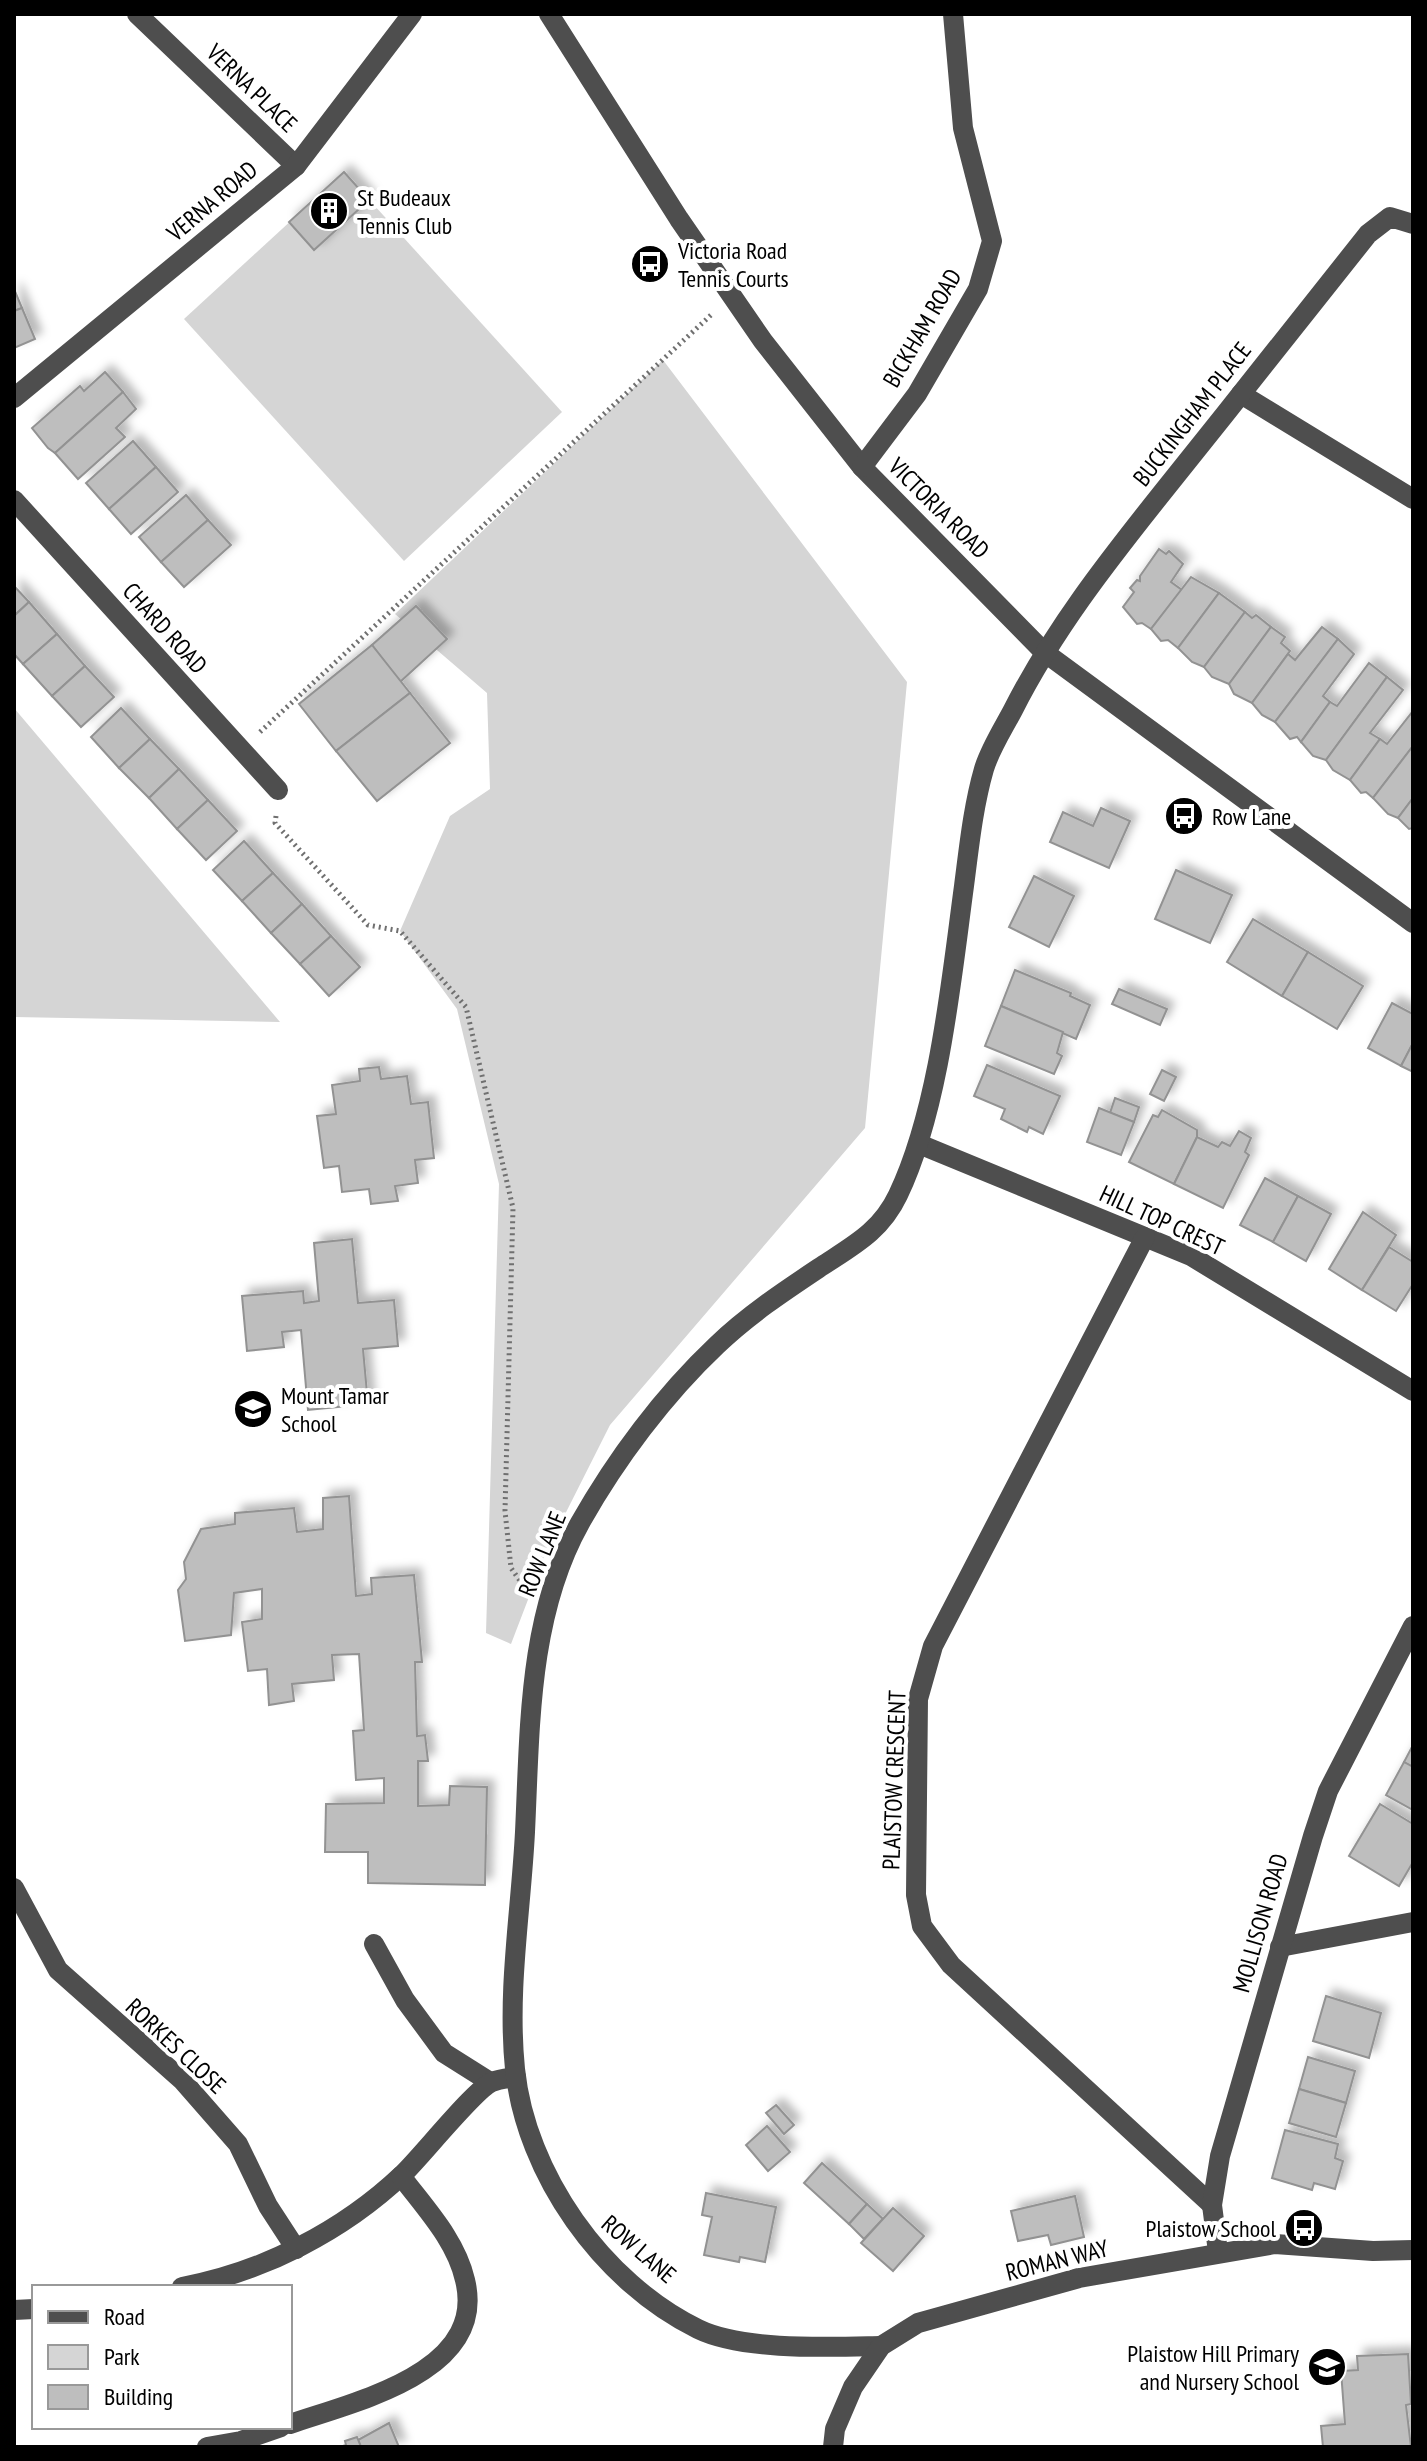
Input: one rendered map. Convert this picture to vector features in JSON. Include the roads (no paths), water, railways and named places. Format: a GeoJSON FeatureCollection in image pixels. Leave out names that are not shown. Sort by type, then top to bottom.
{"type":"FeatureCollection","features":[{"type":"Feature","properties":{"kind":"street","name":"VERNA PLACE"},"geometry":{"type":"LineString","coordinates":[[137,14],[296,166]]}},
{"type":"Feature","properties":{"kind":"street","name":"VERNA ROAD"},"geometry":{"type":"LineString","coordinates":[[14,398],[296,166],[412,14]]}},
{"type":"Feature","properties":{"kind":"street","name":"VICTORIA ROAD"},"geometry":{"type":"LineString","coordinates":[[549,14],[763,341],[862,467],[1044,652],[1413,923]]}},
{"type":"Feature","properties":{"kind":"street","name":"BICKHAM ROAD"},"geometry":{"type":"LineString","coordinates":[[862,467],[917,394],[978,289],[992,241],[963,128],[953,14]]}},
{"type":"Feature","properties":{"kind":"street","name":"BUCKINGHAM PLACE"},"geometry":{"type":"LineString","coordinates":[[1044,652],[1094,579],[1368,234],[1390,217],[1413,224]]}},
{"type":"Feature","properties":{"kind":"street"},"geometry":{"type":"LineString","coordinates":[[1241,394],[1413,499]]}},
{"type":"Feature","properties":{"kind":"street","name":"CHARD ROAD"},"geometry":{"type":"LineString","coordinates":[[14,500],[278,790]]}},
{"type":"Feature","properties":{"kind":"street","name":"ROW LANE"},"geometry":{"type":"LineString","coordinates":[[881,2346],[771,2345],[701,2331],[640,2289],[581,2235],[539,2161],[516,2077],[512,2008],[525,1836],[529,1716],[545,1614],[577,1527],[651,1419],[718,1344],[812,1273],[871,1236],[895,1203],[919,1144],[950,984],[971,829],[985,764],[1044,652]]}},
{"type":"Feature","properties":{"kind":"street","name":"HILL TOP CREST"},"geometry":{"type":"LineString","coordinates":[[919,1144],[1191,1256],[1413,1391]]}},
{"type":"Feature","properties":{"kind":"street","name":"PLAISTOW CRESCENT"},"geometry":{"type":"LineString","coordinates":[[1145,1237],[933,1646],[918,1699],[916,1895],[922,1926],[951,1965],[1212,2205]]}},
{"type":"Feature","properties":{"kind":"street","name":"MOLLISON ROAD"},"geometry":{"type":"LineString","coordinates":[[1218,2252],[1212,2205],[1220,2156],[1328,1791],[1413,1626]]}},
{"type":"Feature","properties":{"kind":"street","name":"RORKES CLOSE"},"geometry":{"type":"LineString","coordinates":[[14,1888],[58,1970],[182,2080],[238,2144],[268,2206],[296,2249]]}},
{"type":"Feature","properties":{"kind":"street"},"geometry":{"type":"LineString","coordinates":[[1280,1947],[1413,1922]]}},
{"type":"Feature","properties":{"kind":"street"},"geometry":{"type":"LineString","coordinates":[[374,1944],[405,2000],[444,2053],[490,2082]]}},
{"type":"Feature","properties":{"kind":"street"},"geometry":{"type":"LineString","coordinates":[[192,2285],[224,2279],[296,2249],[347,2217],[401,2176],[490,2082],[516,2077]]}},
{"type":"Feature","properties":{"kind":"street"},"geometry":{"type":"LineString","coordinates":[[292,2423],[407,2383],[451,2348],[464,2322],[466,2281],[447,2237],[401,2176]]}},
{"type":"Feature","properties":{"kind":"street","name":"ROMAN WAY"},"geometry":{"type":"LineString","coordinates":[[833,2447],[835,2429],[853,2387],[881,2346],[918,2323],[1079,2278],[1218,2252],[1275,2244],[1373,2251],[1413,2250]]}},
{"type":"Feature","properties":{"kind":"street"},"geometry":{"type":"LineString","coordinates":[[207,2447],[241,2441],[275,2429]]}},
{"type":"Feature","properties":{"kind":"place","name":"St Budeaux Tennis Club"},"geometry":{"type":"Point","coordinates":[329,211]}},
{"type":"Feature","properties":{"kind":"place","name":"Victoria Road Tennis Courts"},"geometry":{"type":"Point","coordinates":[650,264]}},
{"type":"Feature","properties":{"kind":"place","name":"Row Lane"},"geometry":{"type":"Point","coordinates":[1184,816]}},
{"type":"Feature","properties":{"kind":"place","name":"Mount Tamar School"},"geometry":{"type":"Point","coordinates":[253,1409]}},
{"type":"Feature","properties":{"kind":"place","name":"Plaistow School"},"geometry":{"type":"Point","coordinates":[1304,2228]}},
{"type":"Feature","properties":{"kind":"place","name":"Plaistow Hill Primary and Nursery School"},"geometry":{"type":"Point","coordinates":[1327,2367]}}]}
